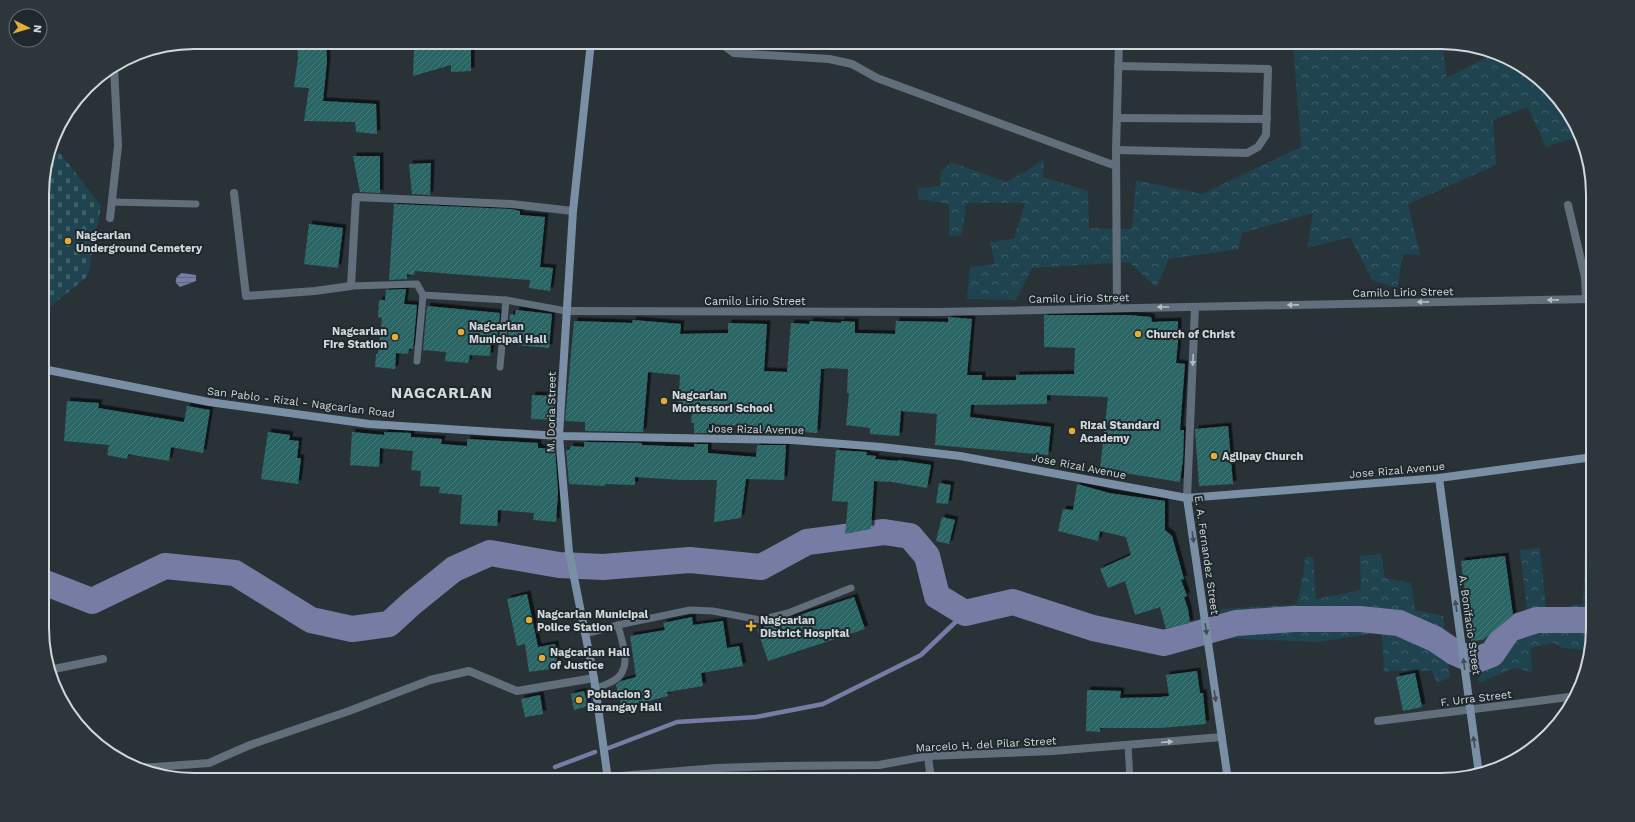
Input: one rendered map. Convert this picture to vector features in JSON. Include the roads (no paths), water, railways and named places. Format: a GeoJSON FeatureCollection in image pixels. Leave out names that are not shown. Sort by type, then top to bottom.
{"type":"FeatureCollection","features":[{"type":"Feature","properties":{"kind":"main road","name":"M. Doria Street"},"geometry":{"type":"LineString","coordinates":[[590,49],[573,212],[559,436],[569,552],[596,689],[607,773]]}},
{"type":"Feature","properties":{"kind":"main road","name":"San Pablo - Rizal - Nagcarlan Road"},"geometry":{"type":"LineString","coordinates":[[49,370],[209,402],[369,424],[559,436]]}},
{"type":"Feature","properties":{"kind":"main road","name":"Jose Rizal Avenue"},"geometry":{"type":"LineString","coordinates":[[559,436],[792,440],[881,447],[960,456],[1187,498],[1438,478],[1586,458]]}},
{"type":"Feature","properties":{"kind":"main road","name":"A. Bonifacio Street"},"geometry":{"type":"LineString","coordinates":[[1438,478],[1478,768]]}},
{"type":"Feature","properties":{"kind":"main road","name":"E. A. Fernandez Street"},"geometry":{"type":"LineString","coordinates":[[1187,498],[1227,773]]}},
{"type":"Feature","properties":{"kind":"street"},"geometry":{"type":"LineString","coordinates":[[728,49],[734,53],[829,59],[852,64],[877,78],[1116,166]]}},
{"type":"Feature","properties":{"kind":"street"},"geometry":{"type":"LineString","coordinates":[[1117,308],[1116,150],[1119,49]]}},
{"type":"Feature","properties":{"kind":"street"},"geometry":{"type":"LineString","coordinates":[[1116,150],[1247,153],[1258,148],[1266,135],[1267,120],[1268,69],[1118,66]]}},
{"type":"Feature","properties":{"kind":"street"},"geometry":{"type":"LineString","coordinates":[[110,218],[118,146],[114,72]]}},
{"type":"Feature","properties":{"kind":"street"},"geometry":{"type":"LineString","coordinates":[[1117,118],[1267,120]]}},
{"type":"Feature","properties":{"kind":"street"},"geometry":{"type":"LineString","coordinates":[[234,193],[246,296],[315,291],[351,286],[356,197],[511,204],[573,212]]}},
{"type":"Feature","properties":{"kind":"street"},"geometry":{"type":"LineString","coordinates":[[1568,205],[1586,282]]}},
{"type":"Feature","properties":{"kind":"street","name":"Camilo Lirio Street"},"geometry":{"type":"LineString","coordinates":[[566,312],[937,312],[1586,299]]}},
{"type":"Feature","properties":{"kind":"street","name":"E. A. Fernandez Street"},"geometry":{"type":"LineString","coordinates":[[1187,498],[1195,307]]}},
{"type":"Feature","properties":{"kind":"street"},"geometry":{"type":"LineString","coordinates":[[55,669],[102,659]]}},
{"type":"Feature","properties":{"kind":"street"},"geometry":{"type":"LineString","coordinates":[[153,767],[209,763],[250,745],[349,711],[430,680],[469,671],[517,691],[594,678]]}},
{"type":"Feature","properties":{"kind":"street","name":"F. Urra Street"},"geometry":{"type":"LineString","coordinates":[[1378,721],[1569,697]]}},
{"type":"Feature","properties":{"kind":"street","name":"Marcelo H. del Pilar Street"},"geometry":{"type":"LineString","coordinates":[[667,773],[716,768],[879,765],[928,756],[1053,751],[1222,737]]}},
{"type":"Feature","properties":{"kind":"street"},"geometry":{"type":"LineString","coordinates":[[928,756],[930,773]]}},
{"type":"Feature","properties":{"kind":"lane"},"geometry":{"type":"LineString","coordinates":[[112,202],[196,204]]}},
{"type":"Feature","properties":{"kind":"lane"},"geometry":{"type":"LineString","coordinates":[[351,286],[417,284],[423,295],[417,362]]}},
{"type":"Feature","properties":{"kind":"lane"},"geometry":{"type":"LineString","coordinates":[[423,295],[506,300],[566,312]]}},
{"type":"Feature","properties":{"kind":"lane"},"geometry":{"type":"LineString","coordinates":[[500,367],[506,300]]}},
{"type":"Feature","properties":{"kind":"lane"},"geometry":{"type":"LineString","coordinates":[[585,634],[618,625],[690,610],[713,611],[760,620],[788,613],[851,588]]}},
{"type":"Feature","properties":{"kind":"lane"},"geometry":{"type":"LineString","coordinates":[[596,689],[620,676],[625,668],[625,659],[618,625]]}},
{"type":"Feature","properties":{"kind":"lane"},"geometry":{"type":"LineString","coordinates":[[1128,745],[1130,773]]}},
{"type":"Feature","properties":{"kind":"waterway"},"geometry":{"type":"LineString","coordinates":[[49,584],[92,601],[165,566],[235,573],[311,620],[352,629],[389,624],[454,569],[490,553],[559,565],[603,567],[690,560],[761,567],[807,542],[884,532],[910,536],[927,556],[937,596],[965,613],[1013,602],[1093,628],[1164,643],[1236,623],[1294,619],[1360,619],[1399,623],[1435,639],[1454,652],[1470,659],[1479,659],[1492,654],[1509,629],[1537,620],[1586,620]]}},
{"type":"Feature","properties":{"kind":"waterway"},"geometry":{"type":"LineString","coordinates":[[606,749],[677,722],[756,717],[823,704],[921,655],[965,613]]}},
{"type":"Feature","properties":{"kind":"waterway"},"geometry":{"type":"LineString","coordinates":[[555,767],[595,752]]}},
{"type":"Feature","properties":{"kind":"place","name":"Nagcarlan Underground Cemetery"},"geometry":{"type":"Point","coordinates":[68,241]}},
{"type":"Feature","properties":{"kind":"place","name":"Nagcarlan Municipal Hall"},"geometry":{"type":"Point","coordinates":[461,332]}},
{"type":"Feature","properties":{"kind":"place","name":"Church of Christ"},"geometry":{"type":"Point","coordinates":[1138,334]}},
{"type":"Feature","properties":{"kind":"place","name":"Nagcarlan Fire Station"},"geometry":{"type":"Point","coordinates":[395,337]}},
{"type":"Feature","properties":{"kind":"place","name":"Nagcarlan Montessori School"},"geometry":{"type":"Point","coordinates":[664,401]}},
{"type":"Feature","properties":{"kind":"place","name":"Rizal Standard Academy"},"geometry":{"type":"Point","coordinates":[1072,431]}},
{"type":"Feature","properties":{"kind":"place","name":"Aglipay Church"},"geometry":{"type":"Point","coordinates":[1214,456]}},
{"type":"Feature","properties":{"kind":"place","name":"Nagcarlan Municipal Police Station"},"geometry":{"type":"Point","coordinates":[529,620]}},
{"type":"Feature","properties":{"kind":"place","name":"Nagcarlan District Hospital"},"geometry":{"type":"Point","coordinates":[751,626]}},
{"type":"Feature","properties":{"kind":"place","name":"Nagcarlan Hall of Justice"},"geometry":{"type":"Point","coordinates":[542,658]}},
{"type":"Feature","properties":{"kind":"place","name":"Poblacion 3 Barangay Hall"},"geometry":{"type":"Point","coordinates":[579,700]}},
{"type":"Feature","properties":{"kind":"district","name":"NAGCARLAN"},"geometry":{"type":"Point","coordinates":[442,393]}}]}
